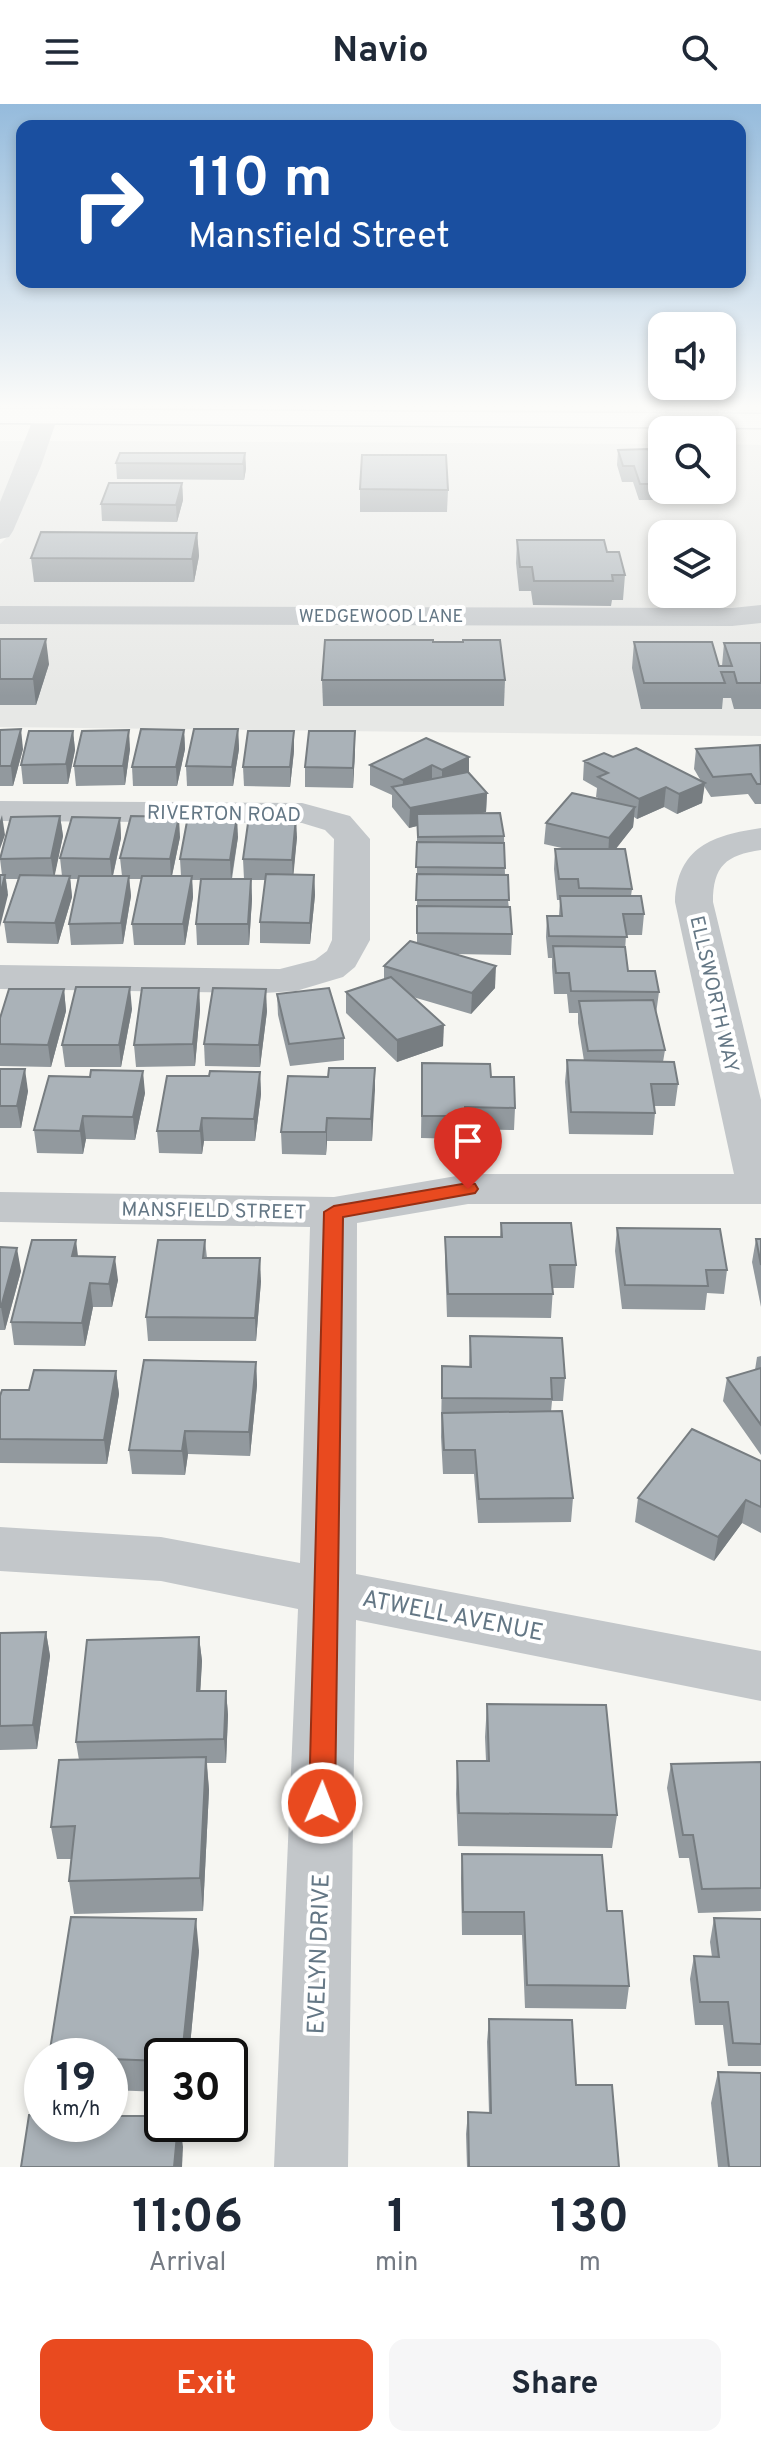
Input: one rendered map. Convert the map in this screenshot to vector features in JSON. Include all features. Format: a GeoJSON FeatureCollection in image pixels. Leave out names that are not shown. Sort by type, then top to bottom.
{"type":"FeatureCollection","features":[{"type":"Feature","properties":{"kind":"street"},"geometry":{"type":"LineString","coordinates":[[0,531],[11,503]]}},
{"type":"Feature","properties":{"kind":"street","name":"WEDGEWOOD LANE"},"geometry":{"type":"LineString","coordinates":[[0,615],[761,614]]}},
{"type":"Feature","properties":{"kind":"street","name":"RIVERTON ROAD"},"geometry":{"type":"LineString","coordinates":[[0,811],[302,813],[337,821],[348,829],[352,839],[351,940],[338,964],[323,972],[301,977],[250,980],[0,977]]}},
{"type":"Feature","properties":{"kind":"street","name":"ELLSWORTH WAY"},"geometry":{"type":"LineString","coordinates":[[760,1189],[694,902],[692,880],[704,861],[721,849],[761,839]]}},
{"type":"Feature","properties":{"kind":"street","name":"MANSFIELD STREET"},"geometry":{"type":"LineString","coordinates":[[0,1207],[334,1212],[468,1189],[760,1189]]}},
{"type":"Feature","properties":{"kind":"street","name":"EVELYN DRIVE"},"geometry":{"type":"LineString","coordinates":[[311,2167],[328,1589],[334,1212]]}},
{"type":"Feature","properties":{"kind":"street","name":"ATWELL AVENUE"},"geometry":{"type":"LineString","coordinates":[[0,1549],[161,1559],[328,1589],[761,1676]]}},
{"type":"Feature","properties":{"kind":"shaded area"},"geometry":{"type":"Polygon","coordinates":[[[24,503],[761,503],[761,608],[0,609],[0,544],[12,532],[24,503]]]}},
{"type":"Feature","properties":{"kind":"shaded area"},"geometry":{"type":"Polygon","coordinates":[[[0,621],[761,621],[761,736],[0,727],[0,621]]]}},
{"type":"Feature","properties":{"kind":"building"},"geometry":{"type":"Polygon","coordinates":[[[101,503],[176,503],[176,505],[101,503]]]}},
{"type":"Feature","properties":{"kind":"building"},"geometry":{"type":"Polygon","coordinates":[[[41,532],[197,533],[192,559],[31,558],[41,532]]]}},
{"type":"Feature","properties":{"kind":"building"},"geometry":{"type":"Polygon","coordinates":[[[517,540],[604,540],[607,552],[619,552],[625,575],[612,575],[613,581],[534,581],[532,567],[520,567],[517,540]]]}},
{"type":"Feature","properties":{"kind":"building"},"geometry":{"type":"Polygon","coordinates":[[[0,639],[46,639],[33,679],[0,679],[0,639]]]}},
{"type":"Feature","properties":{"kind":"building"},"geometry":{"type":"Polygon","coordinates":[[[325,640],[500,640],[505,680],[322,680],[325,640]]]}},
{"type":"Feature","properties":{"kind":"building"},"geometry":{"type":"Polygon","coordinates":[[[634,642],[712,642],[719,666],[732,666],[724,643],[761,643],[761,683],[737,683],[734,672],[721,672],[725,683],[644,683],[634,642]]]}},
{"type":"Feature","properties":{"kind":"building"},"geometry":{"type":"Polygon","coordinates":[[[21,729],[11,766],[0,766],[0,730],[21,729]]]}},
{"type":"Feature","properties":{"kind":"building"},"geometry":{"type":"Polygon","coordinates":[[[141,729],[184,730],[176,767],[132,767],[141,729]]]}},
{"type":"Feature","properties":{"kind":"building"},"geometry":{"type":"Polygon","coordinates":[[[194,729],[238,729],[232,767],[186,766],[194,729]]]}},
{"type":"Feature","properties":{"kind":"building"},"geometry":{"type":"Polygon","coordinates":[[[129,730],[123,766],[74,766],[82,731],[129,730]]]}},
{"type":"Feature","properties":{"kind":"building"},"geometry":{"type":"Polygon","coordinates":[[[29,731],[73,731],[66,764],[21,765],[29,731]]]}},
{"type":"Feature","properties":{"kind":"building"},"geometry":{"type":"Polygon","coordinates":[[[248,731],[294,731],[290,767],[243,767],[248,731]]]}},
{"type":"Feature","properties":{"kind":"building"},"geometry":{"type":"Polygon","coordinates":[[[309,731],[355,731],[353,768],[305,767],[309,731]]]}},
{"type":"Feature","properties":{"kind":"building"},"geometry":{"type":"Polygon","coordinates":[[[426,738],[469,757],[442,770],[432,765],[403,780],[370,765],[426,738]]]}},
{"type":"Feature","properties":{"kind":"building"},"geometry":{"type":"Polygon","coordinates":[[[760,745],[761,784],[757,784],[751,774],[713,777],[696,749],[760,745]]]}},
{"type":"Feature","properties":{"kind":"building"},"geometry":{"type":"Polygon","coordinates":[[[636,748],[705,783],[679,794],[666,787],[639,799],[598,777],[608,773],[584,761],[604,753],[613,757],[636,748]]]}},
{"type":"Feature","properties":{"kind":"building"},"geometry":{"type":"Polygon","coordinates":[[[468,772],[487,793],[410,808],[392,787],[468,772]]]}},
{"type":"Feature","properties":{"kind":"building"},"geometry":{"type":"Polygon","coordinates":[[[572,793],[635,807],[609,838],[546,823],[572,793]]]}},
{"type":"Feature","properties":{"kind":"building"},"geometry":{"type":"Polygon","coordinates":[[[500,813],[504,836],[418,837],[417,814],[500,813]]]}},
{"type":"Feature","properties":{"kind":"building"},"geometry":{"type":"Polygon","coordinates":[[[60,816],[51,858],[0,859],[11,817],[60,816]]]}},
{"type":"Feature","properties":{"kind":"building"},"geometry":{"type":"Polygon","coordinates":[[[131,816],[179,817],[170,859],[120,858],[131,816]]]}},
{"type":"Feature","properties":{"kind":"building"},"geometry":{"type":"Polygon","coordinates":[[[188,816],[237,816],[230,860],[180,859],[188,816]]]}},
{"type":"Feature","properties":{"kind":"building"},"geometry":{"type":"Polygon","coordinates":[[[249,816],[296,817],[292,860],[243,859],[249,816]]]}},
{"type":"Feature","properties":{"kind":"building"},"geometry":{"type":"Polygon","coordinates":[[[72,817],[120,818],[110,859],[60,858],[72,817]]]}},
{"type":"Feature","properties":{"kind":"building"},"geometry":{"type":"Polygon","coordinates":[[[417,842],[504,843],[505,868],[416,867],[417,842]]]}},
{"type":"Feature","properties":{"kind":"building"},"geometry":{"type":"Polygon","coordinates":[[[555,849],[625,849],[632,889],[579,888],[578,879],[559,879],[555,849]]]}},
{"type":"Feature","properties":{"kind":"building"},"geometry":{"type":"Polygon","coordinates":[[[266,874],[314,875],[310,923],[260,922],[266,874]]]}},
{"type":"Feature","properties":{"kind":"building"},"geometry":{"type":"Polygon","coordinates":[[[417,874],[508,875],[509,900],[416,900],[417,874]]]}},
{"type":"Feature","properties":{"kind":"building"},"geometry":{"type":"Polygon","coordinates":[[[0,875],[5,875],[0,895],[0,875]]]}},
{"type":"Feature","properties":{"kind":"building"},"geometry":{"type":"Polygon","coordinates":[[[20,875],[70,876],[55,923],[4,922],[20,875]]]}},
{"type":"Feature","properties":{"kind":"building"},"geometry":{"type":"Polygon","coordinates":[[[79,876],[129,876],[121,923],[69,924],[79,876]]]}},
{"type":"Feature","properties":{"kind":"building"},"geometry":{"type":"Polygon","coordinates":[[[142,876],[192,876],[183,924],[132,924],[142,876]]]}},
{"type":"Feature","properties":{"kind":"building"},"geometry":{"type":"Polygon","coordinates":[[[201,879],[251,879],[248,924],[196,924],[201,879]]]}},
{"type":"Feature","properties":{"kind":"building"},"geometry":{"type":"Polygon","coordinates":[[[560,896],[641,896],[644,914],[623,914],[627,937],[549,936],[547,916],[562,916],[560,896]]]}},
{"type":"Feature","properties":{"kind":"building"},"geometry":{"type":"Polygon","coordinates":[[[417,906],[510,907],[512,934],[417,933],[417,906]]]}},
{"type":"Feature","properties":{"kind":"building"},"geometry":{"type":"Polygon","coordinates":[[[410,941],[496,966],[472,993],[384,966],[410,941]]]}},
{"type":"Feature","properties":{"kind":"building"},"geometry":{"type":"Polygon","coordinates":[[[553,946],[625,947],[628,971],[655,971],[659,992],[571,991],[569,973],[556,973],[553,946]]]}},
{"type":"Feature","properties":{"kind":"building"},"geometry":{"type":"Polygon","coordinates":[[[391,977],[444,1025],[397,1040],[346,992],[391,977]]]}},
{"type":"Feature","properties":{"kind":"building"},"geometry":{"type":"Polygon","coordinates":[[[76,987],[130,987],[119,1045],[62,1045],[76,987]]]}},
{"type":"Feature","properties":{"kind":"building"},"geometry":{"type":"Polygon","coordinates":[[[142,988],[199,988],[193,1044],[134,1045],[142,988]]]}},
{"type":"Feature","properties":{"kind":"building"},"geometry":{"type":"Polygon","coordinates":[[[213,988],[266,989],[259,1045],[204,1044],[213,988]]]}},
{"type":"Feature","properties":{"kind":"building"},"geometry":{"type":"Polygon","coordinates":[[[329,988],[344,1038],[289,1044],[277,994],[329,988]]]}},
{"type":"Feature","properties":{"kind":"building"},"geometry":{"type":"Polygon","coordinates":[[[9,989],[64,989],[48,1045],[0,1044],[0,1018],[9,989]]]}},
{"type":"Feature","properties":{"kind":"building"},"geometry":{"type":"Polygon","coordinates":[[[653,1000],[665,1050],[588,1051],[579,1001],[653,1000]]]}},
{"type":"Feature","properties":{"kind":"building"},"geometry":{"type":"Polygon","coordinates":[[[567,1060],[674,1062],[678,1084],[651,1084],[655,1113],[571,1112],[567,1060]]]}},
{"type":"Feature","properties":{"kind":"building"},"geometry":{"type":"Polygon","coordinates":[[[422,1063],[490,1064],[491,1077],[514,1077],[515,1108],[465,1107],[465,1116],[422,1116],[422,1063]]]}},
{"type":"Feature","properties":{"kind":"building"},"geometry":{"type":"Polygon","coordinates":[[[329,1068],[375,1068],[371,1119],[327,1118],[326,1132],[281,1132],[288,1076],[328,1077],[329,1068]]]}},
{"type":"Feature","properties":{"kind":"building"},"geometry":{"type":"Polygon","coordinates":[[[0,1069],[25,1069],[17,1106],[0,1106],[0,1069]]]}},
{"type":"Feature","properties":{"kind":"building"},"geometry":{"type":"Polygon","coordinates":[[[91,1070],[143,1071],[133,1117],[83,1116],[80,1131],[34,1130],[49,1076],[90,1077],[91,1070]]]}},
{"type":"Feature","properties":{"kind":"building"},"geometry":{"type":"Polygon","coordinates":[[[210,1071],[260,1072],[254,1119],[202,1118],[200,1131],[157,1131],[167,1076],[209,1076],[210,1071]]]}},
{"type":"Feature","properties":{"kind":"building"},"geometry":{"type":"Polygon","coordinates":[[[501,1223],[571,1223],[576,1265],[550,1265],[553,1294],[448,1294],[445,1237],[502,1237],[501,1223]]]}},
{"type":"Feature","properties":{"kind":"building"},"geometry":{"type":"Polygon","coordinates":[[[617,1228],[720,1229],[727,1270],[706,1270],[708,1286],[625,1285],[617,1228]]]}},
{"type":"Feature","properties":{"kind":"building"},"geometry":{"type":"Polygon","coordinates":[[[756,1239],[761,1239],[761,1265],[756,1239]]]}},
{"type":"Feature","properties":{"kind":"building"},"geometry":{"type":"Polygon","coordinates":[[[32,1240],[76,1240],[72,1256],[115,1257],[109,1284],[90,1283],[82,1323],[11,1322],[32,1240]]]}},
{"type":"Feature","properties":{"kind":"building"},"geometry":{"type":"Polygon","coordinates":[[[158,1240],[205,1240],[203,1258],[260,1258],[255,1318],[146,1317],[158,1240]]]}},
{"type":"Feature","properties":{"kind":"building"},"geometry":{"type":"Polygon","coordinates":[[[0,1247],[17,1248],[1,1307],[0,1307],[0,1247]]]}},
{"type":"Feature","properties":{"kind":"building"},"geometry":{"type":"Polygon","coordinates":[[[470,1336],[562,1338],[565,1378],[551,1378],[552,1399],[442,1398],[442,1366],[471,1367],[470,1336]]]}},
{"type":"Feature","properties":{"kind":"building"},"geometry":{"type":"Polygon","coordinates":[[[144,1360],[256,1362],[249,1432],[185,1431],[182,1451],[129,1450],[144,1360]]]}},
{"type":"Feature","properties":{"kind":"building"},"geometry":{"type":"Polygon","coordinates":[[[761,1368],[761,1425],[727,1378],[761,1368]]]}},
{"type":"Feature","properties":{"kind":"building"},"geometry":{"type":"Polygon","coordinates":[[[34,1370],[116,1371],[104,1440],[0,1439],[2,1390],[29,1390],[34,1370]]]}},
{"type":"Feature","properties":{"kind":"building"},"geometry":{"type":"Polygon","coordinates":[[[562,1411],[573,1498],[479,1499],[475,1450],[444,1450],[442,1413],[562,1411]]]}},
{"type":"Feature","properties":{"kind":"building"},"geometry":{"type":"Polygon","coordinates":[[[692,1429],[761,1461],[761,1507],[746,1500],[718,1537],[638,1498],[692,1429]]]}},
{"type":"Feature","properties":{"kind":"building"},"geometry":{"type":"Polygon","coordinates":[[[46,1632],[33,1725],[0,1726],[0,1633],[46,1632]]]}},
{"type":"Feature","properties":{"kind":"building"},"geometry":{"type":"Polygon","coordinates":[[[199,1637],[197,1691],[226,1691],[224,1739],[76,1742],[87,1640],[199,1637]]]}},
{"type":"Feature","properties":{"kind":"building"},"geometry":{"type":"Polygon","coordinates":[[[487,1704],[606,1705],[617,1815],[459,1813],[457,1761],[489,1761],[487,1704]]]}},
{"type":"Feature","properties":{"kind":"building"},"geometry":{"type":"Polygon","coordinates":[[[206,1757],[200,1878],[69,1881],[75,1826],[51,1827],[59,1760],[206,1757]]]}},
{"type":"Feature","properties":{"kind":"building"},"geometry":{"type":"Polygon","coordinates":[[[761,1762],[761,1888],[702,1889],[693,1835],[683,1835],[671,1764],[761,1762]]]}},
{"type":"Feature","properties":{"kind":"building"},"geometry":{"type":"Polygon","coordinates":[[[462,1854],[602,1855],[607,1911],[622,1911],[629,1986],[527,1985],[524,1912],[463,1912],[462,1854]]]}},
{"type":"Feature","properties":{"kind":"building"},"geometry":{"type":"Polygon","coordinates":[[[71,1917],[196,1919],[184,2038],[144,2038],[144,2060],[128,2060],[128,2038],[52,2038],[71,1917]]]}},
{"type":"Feature","properties":{"kind":"building"},"geometry":{"type":"Polygon","coordinates":[[[714,1918],[761,1919],[761,2044],[733,2043],[728,2002],[700,2002],[694,1956],[719,1957],[714,1918]]]}},
{"type":"Feature","properties":{"kind":"building"},"geometry":{"type":"Polygon","coordinates":[[[489,2019],[572,2020],[576,2085],[612,2085],[619,2167],[469,2167],[468,2112],[491,2113],[489,2019]]]}},
{"type":"Feature","properties":{"kind":"building"},"geometry":{"type":"Polygon","coordinates":[[[718,2072],[761,2073],[761,2167],[729,2167],[718,2072]]]}},
{"type":"Feature","properties":{"kind":"building"},"geometry":{"type":"Polygon","coordinates":[[[128,2116],[144,2116],[144,2142],[176,2142],[174,2167],[21,2167],[25,2142],[128,2142],[128,2116]]]}},
{"type":"Feature","properties":{"kind":"route"},"geometry":{"type":"LineString","coordinates":[[322,1803],[334,1212],[468,1189]]}}]}
